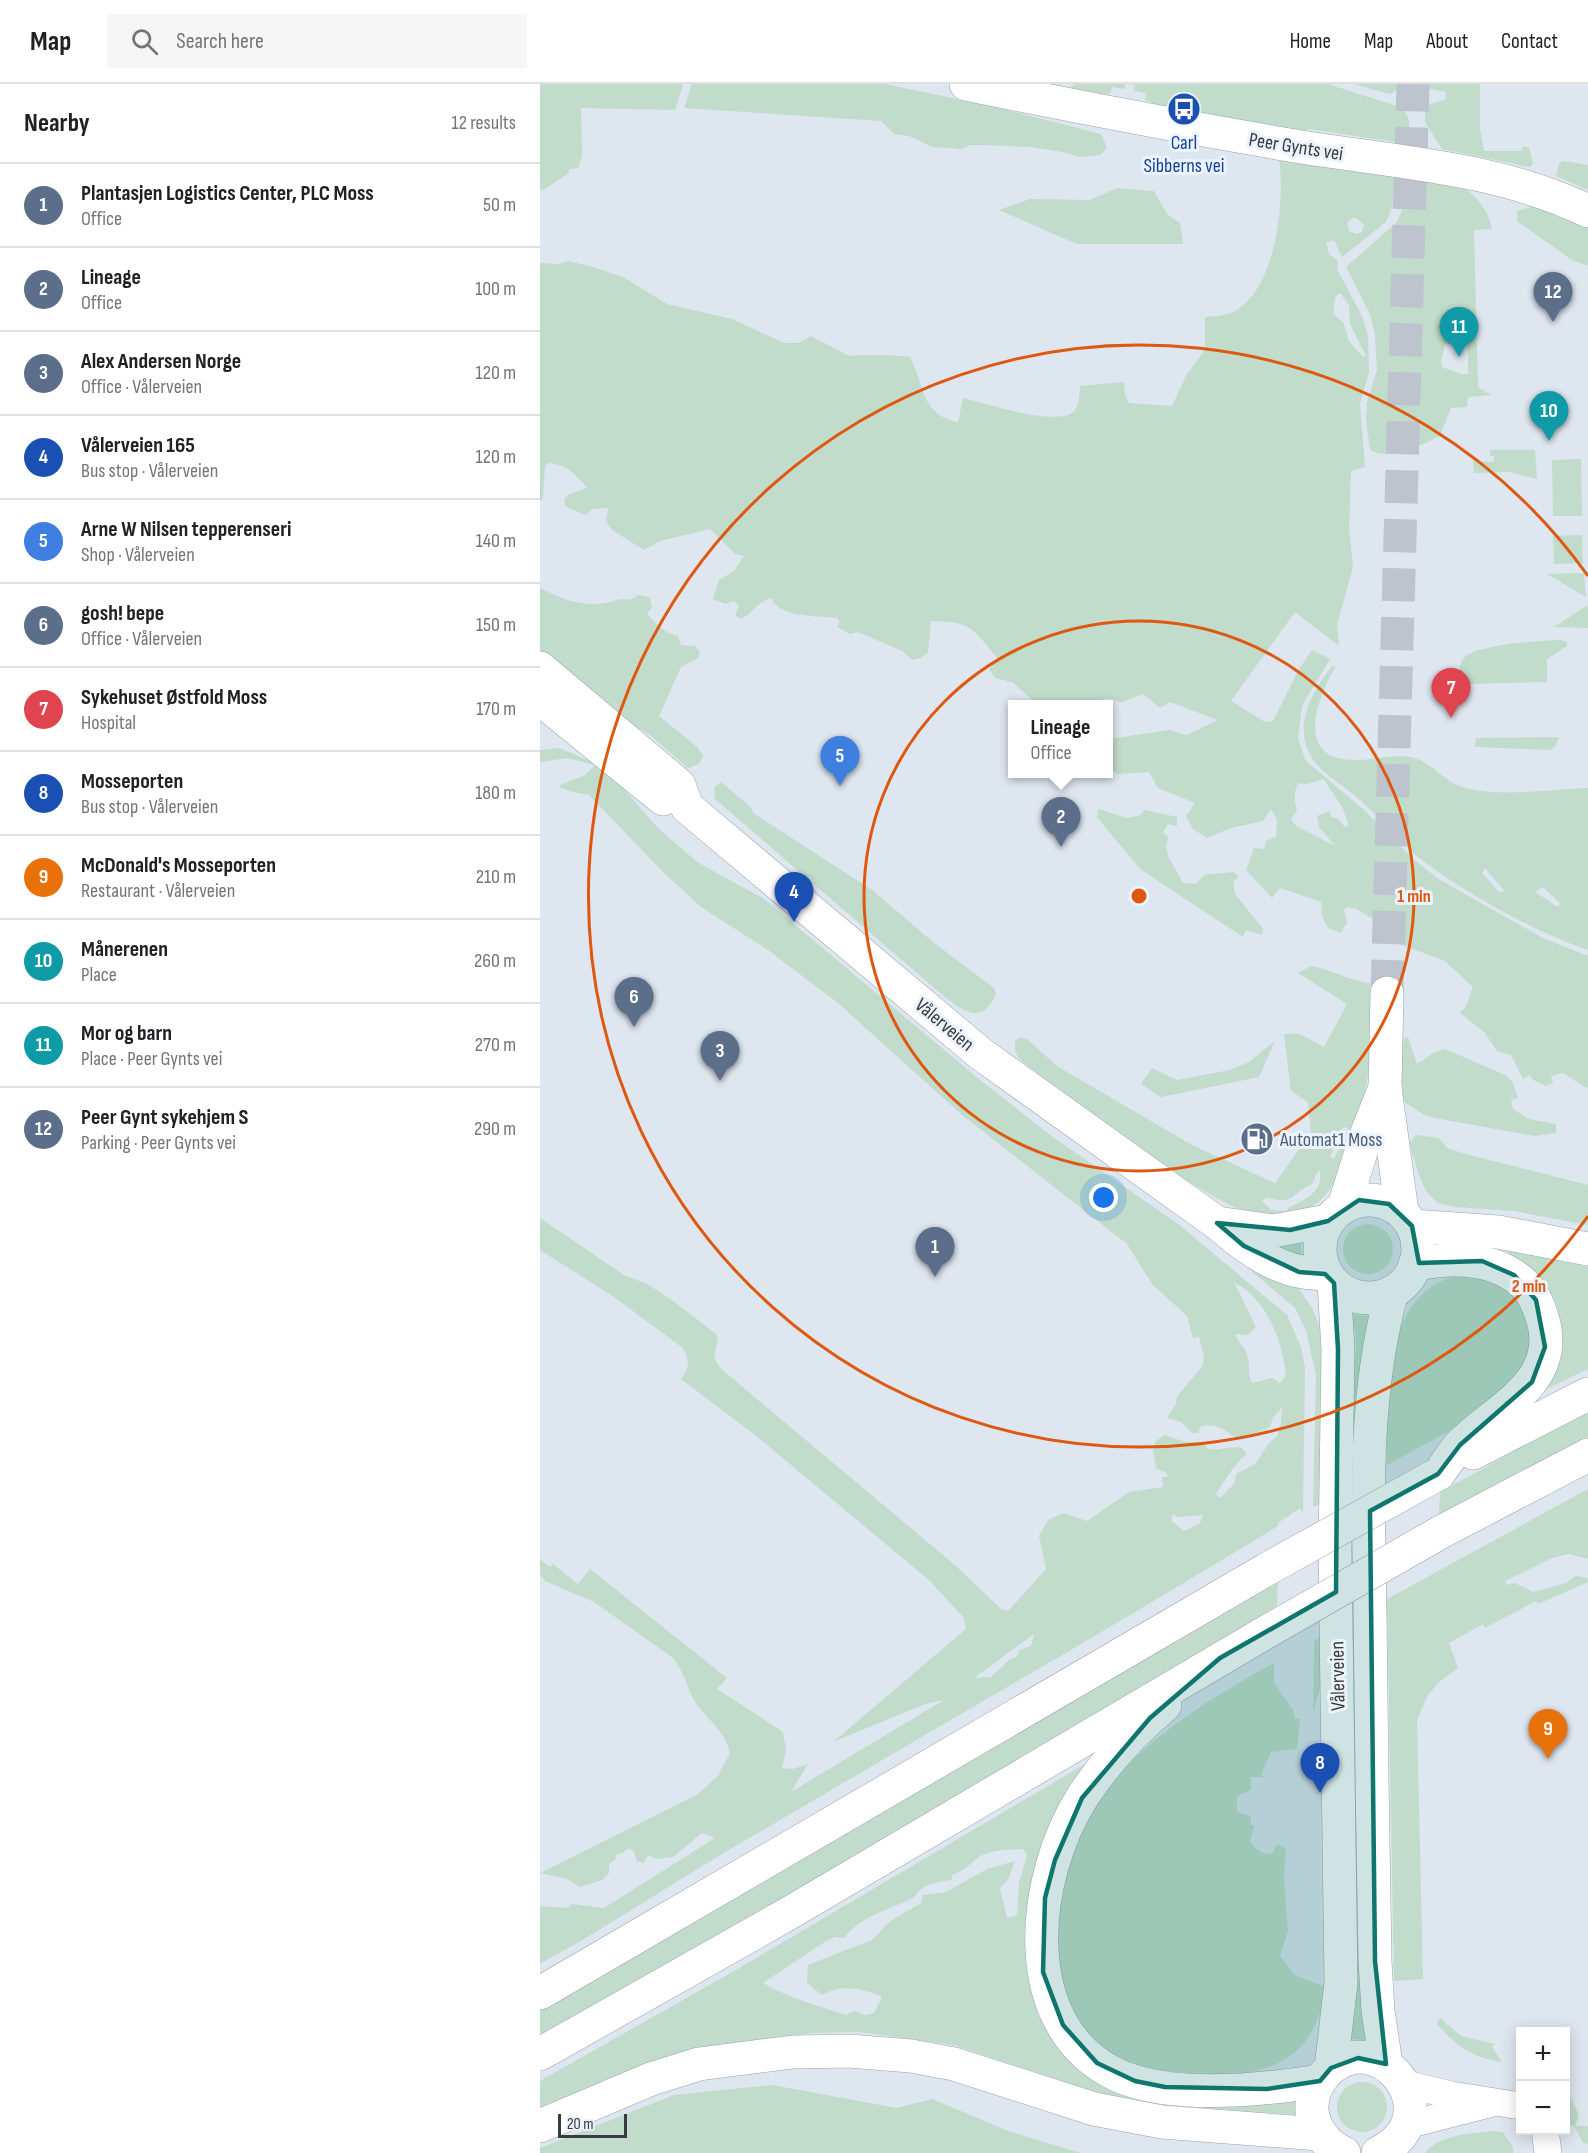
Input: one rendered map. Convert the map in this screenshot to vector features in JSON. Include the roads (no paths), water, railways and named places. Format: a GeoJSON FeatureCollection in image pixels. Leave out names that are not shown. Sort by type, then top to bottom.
{"type":"FeatureCollection","features":[{"type":"Feature","properties":{"kind":"main road","name":"Peer Gynts vei"},"geometry":{"type":"LineString","coordinates":[[966,84],[1148,121],[1480,177],[1539,191],[1588,211]]}},
{"type":"Feature","properties":{"kind":"main road","name":"Vålerveien"},"geometry":{"type":"LineString","coordinates":[[545,694],[670,804],[687,807],[981,1054],[1217,1223],[1244,1246],[1268,1260],[1299,1272],[1330,1278],[1338,1349],[1335,1551],[1341,1983],[1325,2074],[1312,2107],[1314,2120],[1332,2143]]}},
{"type":"Feature","properties":{"kind":"main road"},"geometry":{"type":"LineString","coordinates":[[1385,1088],[1336,1213],[1319,1247],[1330,1278],[1355,1296],[1380,1297],[1392,1292],[1406,1280],[1415,1264],[1418,1251],[1407,1219],[1385,1088],[1387,993]]}},
{"type":"Feature","properties":{"kind":"main road"},"geometry":{"type":"LineString","coordinates":[[1336,1213],[1359,1200],[1374,1200],[1389,1204],[1407,1219],[1498,1232],[1588,1249]]}},
{"type":"Feature","properties":{"kind":"main road","name":"Vålerveien"},"geometry":{"type":"LineString","coordinates":[[1217,1223],[1273,1231],[1336,1213]]}},
{"type":"Feature","properties":{"kind":"main road"},"geometry":{"type":"LineString","coordinates":[[1415,1264],[1462,1260],[1500,1267],[1527,1287],[1536,1300],[1545,1329],[1545,1347],[1532,1382],[1510,1406],[1460,1445],[1438,1474]]}},
{"type":"Feature","properties":{"kind":"main road","name":"Vålerveien"},"geometry":{"type":"LineString","coordinates":[[1392,1292],[1380,1333],[1374,1374],[1369,1549],[1375,1961],[1378,2011],[1395,2074],[1410,2097],[1407,2125]]}},
{"type":"Feature","properties":{"kind":"main road"},"geometry":{"type":"LineString","coordinates":[[540,1993],[1269,1568],[1482,1448],[1588,1394]]}},
{"type":"Feature","properties":{"kind":"main road"},"geometry":{"type":"LineString","coordinates":[[540,2054],[786,1916],[1220,1658],[1441,1532],[1588,1455]]}},
{"type":"Feature","properties":{"kind":"main road"},"geometry":{"type":"LineString","coordinates":[[1220,1658],[1150,1718],[1101,1770],[1082,1798],[1055,1860],[1045,1898],[1041,1941],[1043,1972],[1050,2000],[1063,2025],[1079,2048],[1097,2063],[1117,2075],[1165,2087],[1241,2091],[1325,2074],[1344,2061],[1358,2058],[1372,2059],[1395,2074]]}},
{"type":"Feature","properties":{"kind":"main road"},"geometry":{"type":"LineString","coordinates":[[540,2126],[651,2079],[699,2064],[793,2052],[849,2051],[911,2056],[954,2064],[1094,2109],[1151,2120],[1332,2143]]}},
{"type":"Feature","properties":{"kind":"main road"},"geometry":{"type":"LineString","coordinates":[[1378,2153],[1396,2142],[1407,2125]]}},
{"type":"Feature","properties":{"kind":"street"},"geometry":{"type":"LineString","coordinates":[[1395,2074],[1493,2103],[1516,2105]]}},
{"type":"Feature","properties":{"kind":"street"},"geometry":{"type":"LineString","coordinates":[[1407,2125],[1493,2103]]}},
{"type":"Feature","properties":{"kind":"street"},"geometry":{"type":"LineString","coordinates":[[1546,2135],[1548,2153]]}},
{"type":"Feature","properties":{"kind":"tunnel"},"geometry":{"type":"LineString","coordinates":[[1387,993],[1413,84]]}},
{"type":"Feature","properties":{"kind":"place","name":"Carl Sibberns vei"},"geometry":{"type":"Point","coordinates":[1184,109]}},
{"type":"Feature","properties":{"kind":"place","name":"Peer Gynt sykehjem S"},"geometry":{"type":"Point","coordinates":[1553,322]}},
{"type":"Feature","properties":{"kind":"place","name":"Mor og barn"},"geometry":{"type":"Point","coordinates":[1459,357]}},
{"type":"Feature","properties":{"kind":"place","name":"Månerenen"},"geometry":{"type":"Point","coordinates":[1549,441]}},
{"type":"Feature","properties":{"kind":"place","name":"Sykehuset Østfold Moss"},"geometry":{"type":"Point","coordinates":[1451,718]}},
{"type":"Feature","properties":{"kind":"place","name":"Arne W Nilsen tepperenseri"},"geometry":{"type":"Point","coordinates":[840,786]}},
{"type":"Feature","properties":{"kind":"place","name":"Lineage"},"geometry":{"type":"Point","coordinates":[1061,847]}},
{"type":"Feature","properties":{"kind":"place","name":"Vålerveien 165"},"geometry":{"type":"Point","coordinates":[794,922]}},
{"type":"Feature","properties":{"kind":"place","name":"gosh! bepe"},"geometry":{"type":"Point","coordinates":[634,1027]}},
{"type":"Feature","properties":{"kind":"place","name":"Alex Andersen Norge"},"geometry":{"type":"Point","coordinates":[720,1081]}},
{"type":"Feature","properties":{"kind":"place","name":"Automat1 Moss"},"geometry":{"type":"Point","coordinates":[1257,1139]}},
{"type":"Feature","properties":{"kind":"place","name":"Plantasjen Logistics Center, PLC Moss"},"geometry":{"type":"Point","coordinates":[935,1277]}},
{"type":"Feature","properties":{"kind":"place","name":"McDonald's Mosseporten"},"geometry":{"type":"Point","coordinates":[1548,1759]}},
{"type":"Feature","properties":{"kind":"place","name":"Mosseporten"},"geometry":{"type":"Point","coordinates":[1320,1793]}}]}
